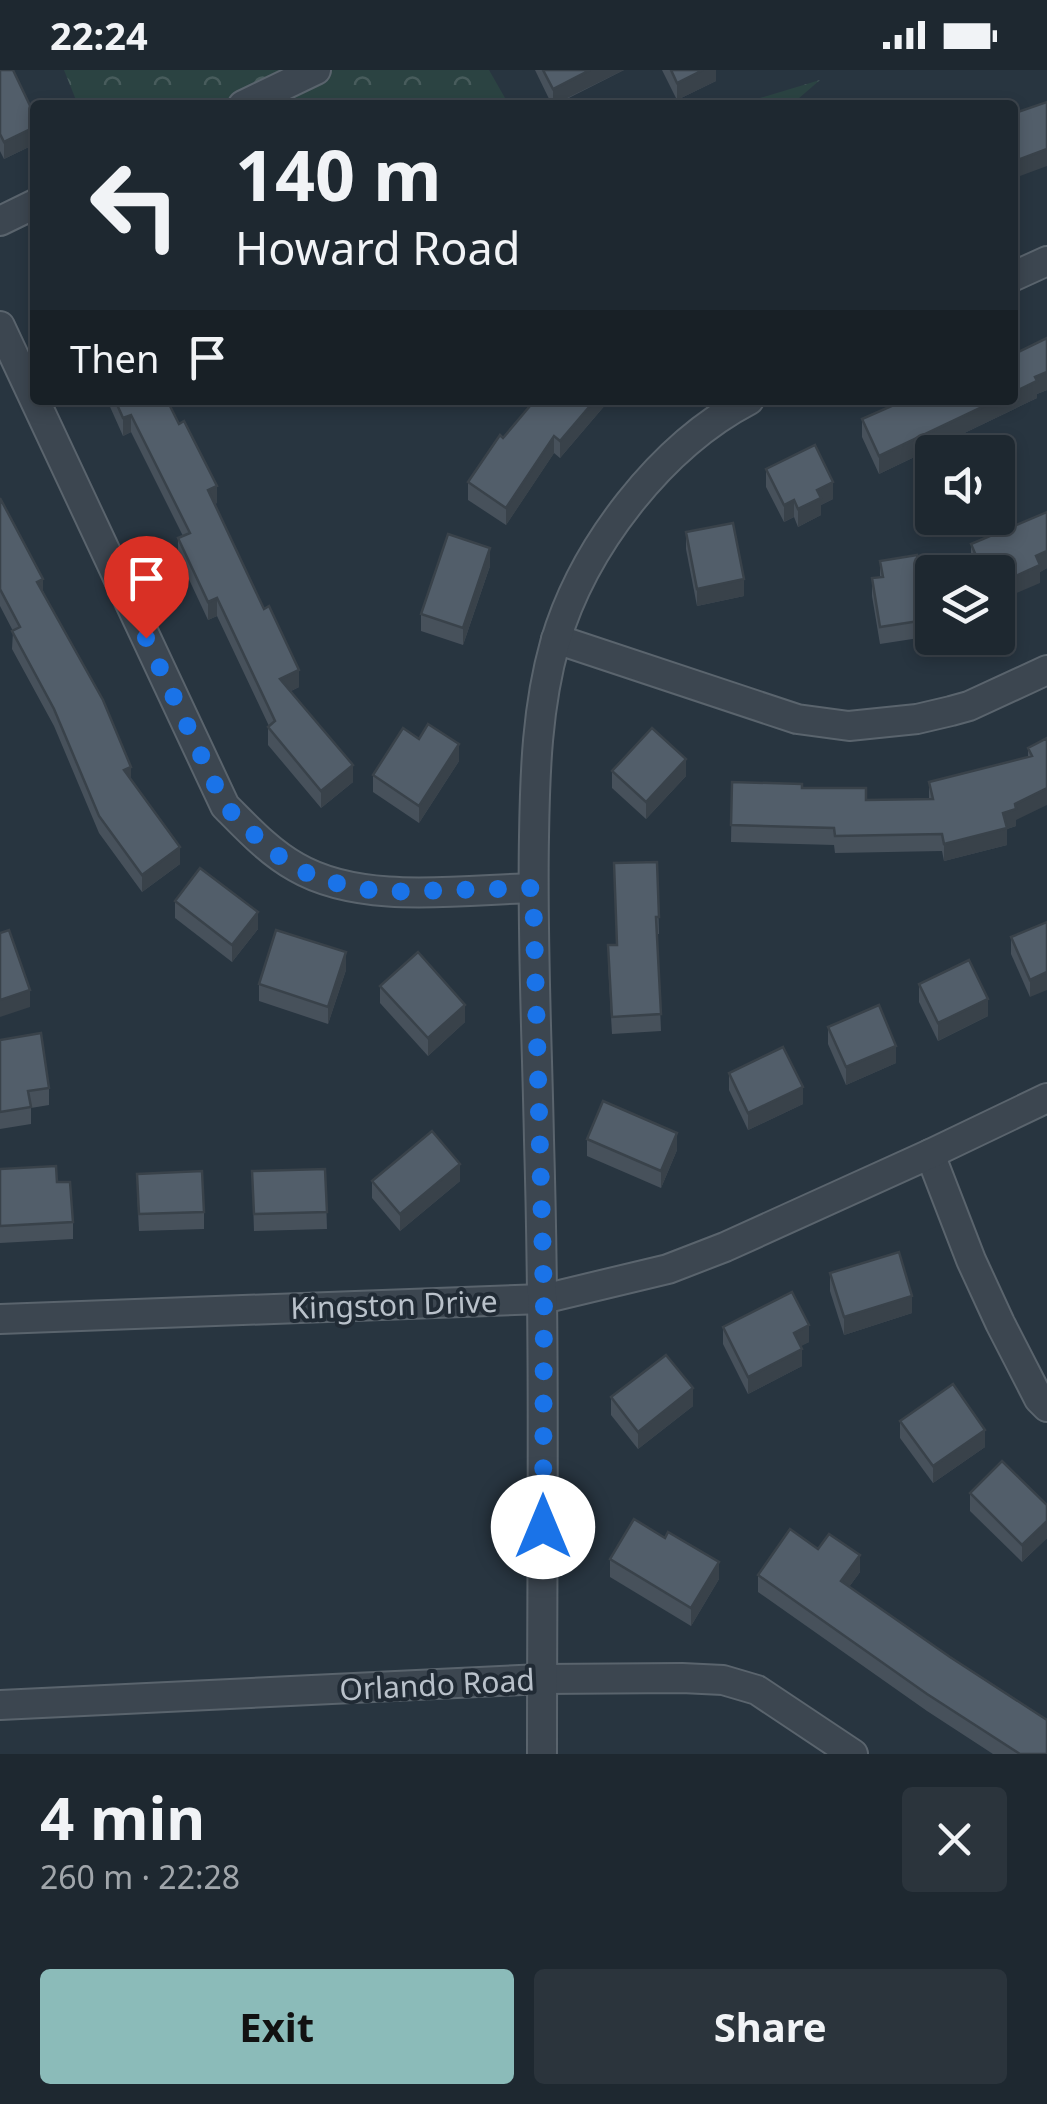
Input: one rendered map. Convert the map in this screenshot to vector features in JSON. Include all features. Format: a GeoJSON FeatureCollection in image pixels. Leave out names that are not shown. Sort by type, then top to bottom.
{"type":"FeatureCollection","features":[{"type":"Feature","properties":{"kind":"street"},"geometry":{"type":"LineString","coordinates":[[253,100],[316,70]]}},
{"type":"Feature","properties":{"kind":"street"},"geometry":{"type":"LineString","coordinates":[[0,221],[30,206]]}},
{"type":"Feature","properties":{"kind":"street"},"geometry":{"type":"LineString","coordinates":[[1018,274],[1047,261]]}},
{"type":"Feature","properties":{"kind":"street"},"geometry":{"type":"LineString","coordinates":[[0,326],[30,390]]}},
{"type":"Feature","properties":{"kind":"street"},"geometry":{"type":"LineString","coordinates":[[37,405],[225,806],[269,849],[322,880],[379,892],[533,888]]}},
{"type":"Feature","properties":{"kind":"street"},"geometry":{"type":"LineString","coordinates":[[542,1754],[544,1299],[533,888],[539,713],[556,639],[601,542],[636,493],[682,448],[722,414],[739,405]]}},
{"type":"Feature","properties":{"kind":"street"},"geometry":{"type":"LineString","coordinates":[[556,639],[797,719],[849,726],[916,719],[968,706],[1047,670]]}},
{"type":"Feature","properties":{"kind":"street","name":"Kingston Drive"},"geometry":{"type":"LineString","coordinates":[[0,1319],[544,1299],[668,1269],[1047,1098]]}},
{"type":"Feature","properties":{"kind":"street"},"geometry":{"type":"LineString","coordinates":[[930,1154],[1000,1323],[1039,1399],[1047,1407]]}},
{"type":"Feature","properties":{"kind":"street","name":"Orlando Road"},"geometry":{"type":"LineString","coordinates":[[0,1704],[542,1679],[723,1680],[757,1690],[853,1754]]}},
{"type":"Feature","properties":{"kind":"green space"},"geometry":{"type":"Polygon","coordinates":[[[64,70],[489,70],[506,100],[76,100],[64,70]]]}},
{"type":"Feature","properties":{"kind":"green space"},"geometry":{"type":"Polygon","coordinates":[[[820,80],[797,100],[754,100],[820,80]]]}},
{"type":"Feature","properties":{"kind":"building"},"geometry":{"type":"Polygon","coordinates":[[[0,70],[13,70],[30,106],[30,129],[4,142],[0,134],[0,70]]]}},
{"type":"Feature","properties":{"kind":"building"},"geometry":{"type":"Polygon","coordinates":[[[543,70],[590,70],[553,89],[543,70]]]}},
{"type":"Feature","properties":{"kind":"building"},"geometry":{"type":"Polygon","coordinates":[[[671,70],[703,70],[677,83],[671,70]]]}},
{"type":"Feature","properties":{"kind":"building"},"geometry":{"type":"Polygon","coordinates":[[[1047,102],[1047,149],[1018,160],[1018,112],[1047,102]]]}},
{"type":"Feature","properties":{"kind":"building"},"geometry":{"type":"Polygon","coordinates":[[[1047,338],[1047,372],[1018,390],[1018,352],[1047,338]]]}},
{"type":"Feature","properties":{"kind":"building"},"geometry":{"type":"Polygon","coordinates":[[[117,405],[170,405],[179,424],[184,421],[217,486],[208,490],[264,609],[269,606],[299,670],[280,679],[353,765],[321,791],[268,727],[275,721],[217,598],[208,602],[178,538],[190,533],[131,415],[123,418],[117,405]]]}},
{"type":"Feature","properties":{"kind":"building"},"geometry":{"type":"Polygon","coordinates":[[[531,405],[591,405],[560,441],[554,436],[506,508],[468,482],[500,435],[503,438],[531,405]]]}},
{"type":"Feature","properties":{"kind":"building"},"geometry":{"type":"Polygon","coordinates":[[[894,405],[986,405],[923,435],[915,435],[915,439],[879,456],[862,419],[894,405]]]}},
{"type":"Feature","properties":{"kind":"building"},"geometry":{"type":"Polygon","coordinates":[[[815,445],[833,482],[817,490],[821,498],[798,509],[794,500],[784,505],[766,469],[815,445]]]}},
{"type":"Feature","properties":{"kind":"building"},"geometry":{"type":"Polygon","coordinates":[[[0,498],[43,579],[37,582],[103,700],[131,767],[124,770],[180,847],[142,875],[99,816],[54,709],[12,631],[20,627],[0,589],[0,498]]]}},
{"type":"Feature","properties":{"kind":"building"},"geometry":{"type":"Polygon","coordinates":[[[1047,512],[1047,551],[1036,556],[1040,565],[1015,576],[1015,555],[976,555],[971,544],[992,535],[1015,535],[1015,525],[1047,512]]]}},
{"type":"Feature","properties":{"kind":"building"},"geometry":{"type":"Polygon","coordinates":[[[733,523],[744,579],[697,589],[686,532],[733,523]]]}},
{"type":"Feature","properties":{"kind":"building"},"geometry":{"type":"Polygon","coordinates":[[[448,534],[490,548],[463,628],[421,614],[448,534]]]}},
{"type":"Feature","properties":{"kind":"building"},"geometry":{"type":"Polygon","coordinates":[[[915,555],[915,622],[880,627],[872,578],[883,577],[880,561],[915,555]]]}},
{"type":"Feature","properties":{"kind":"building"},"geometry":{"type":"Polygon","coordinates":[[[428,724],[459,744],[419,806],[373,775],[403,728],[419,739],[428,724]]]}},
{"type":"Feature","properties":{"kind":"building"},"geometry":{"type":"Polygon","coordinates":[[[652,728],[686,759],[646,802],[612,771],[652,728]]]}},
{"type":"Feature","properties":{"kind":"building"},"geometry":{"type":"Polygon","coordinates":[[[1047,738],[1047,788],[1003,813],[1007,828],[944,844],[942,834],[835,836],[834,828],[731,825],[732,782],[866,788],[866,800],[933,799],[929,782],[1032,756],[1028,748],[1047,738]]]}},
{"type":"Feature","properties":{"kind":"building"},"geometry":{"type":"Polygon","coordinates":[[[657,862],[661,1014],[612,1017],[608,945],[617,945],[614,863],[657,862]]]}},
{"type":"Feature","properties":{"kind":"building"},"geometry":{"type":"Polygon","coordinates":[[[200,868],[258,912],[232,945],[175,901],[200,868]]]}},
{"type":"Feature","properties":{"kind":"building"},"geometry":{"type":"Polygon","coordinates":[[[1047,922],[1047,972],[1030,980],[1011,937],[1047,922]]]}},
{"type":"Feature","properties":{"kind":"building"},"geometry":{"type":"Polygon","coordinates":[[[9,930],[30,990],[0,1000],[0,933],[9,930]]]}},
{"type":"Feature","properties":{"kind":"building"},"geometry":{"type":"Polygon","coordinates":[[[276,930],[346,952],[328,1007],[259,984],[276,930]]]}},
{"type":"Feature","properties":{"kind":"building"},"geometry":{"type":"Polygon","coordinates":[[[418,952],[465,1005],[428,1038],[380,986],[418,952]]]}},
{"type":"Feature","properties":{"kind":"building"},"geometry":{"type":"Polygon","coordinates":[[[969,960],[988,999],[938,1023],[919,984],[969,960]]]}},
{"type":"Feature","properties":{"kind":"building"},"geometry":{"type":"Polygon","coordinates":[[[879,1005],[896,1046],[846,1067],[828,1027],[879,1005]]]}},
{"type":"Feature","properties":{"kind":"building"},"geometry":{"type":"Polygon","coordinates":[[[41,1033],[49,1088],[28,1091],[31,1107],[0,1112],[0,1040],[41,1033]]]}},
{"type":"Feature","properties":{"kind":"building"},"geometry":{"type":"Polygon","coordinates":[[[783,1047],[803,1087],[748,1113],[729,1073],[783,1047]]]}},
{"type":"Feature","properties":{"kind":"building"},"geometry":{"type":"Polygon","coordinates":[[[603,1101],[677,1133],[661,1171],[587,1139],[603,1101]]]}},
{"type":"Feature","properties":{"kind":"building"},"geometry":{"type":"Polygon","coordinates":[[[432,1131],[460,1164],[400,1214],[372,1181],[432,1131]]]}},
{"type":"Feature","properties":{"kind":"building"},"geometry":{"type":"Polygon","coordinates":[[[56,1166],[57,1182],[70,1182],[73,1222],[0,1226],[0,1169],[56,1166]]]}},
{"type":"Feature","properties":{"kind":"building"},"geometry":{"type":"Polygon","coordinates":[[[325,1169],[327,1212],[254,1214],[252,1171],[325,1169]]]}},
{"type":"Feature","properties":{"kind":"building"},"geometry":{"type":"Polygon","coordinates":[[[202,1171],[204,1212],[139,1214],[137,1174],[202,1171]]]}},
{"type":"Feature","properties":{"kind":"building"},"geometry":{"type":"Polygon","coordinates":[[[899,1252],[912,1296],[844,1317],[830,1273],[899,1252]]]}},
{"type":"Feature","properties":{"kind":"building"},"geometry":{"type":"Polygon","coordinates":[[[792,1292],[809,1325],[794,1333],[802,1349],[748,1377],[723,1327],[792,1292]]]}},
{"type":"Feature","properties":{"kind":"building"},"geometry":{"type":"Polygon","coordinates":[[[666,1355],[693,1388],[638,1432],[611,1397],[666,1355]]]}},
{"type":"Feature","properties":{"kind":"building"},"geometry":{"type":"Polygon","coordinates":[[[953,1384],[985,1430],[933,1466],[900,1421],[953,1384]]]}},
{"type":"Feature","properties":{"kind":"building"},"geometry":{"type":"Polygon","coordinates":[[[1002,1461],[1047,1505],[1047,1521],[1022,1545],[970,1493],[1002,1461]]]}},
{"type":"Feature","properties":{"kind":"building"},"geometry":{"type":"Polygon","coordinates":[[[634,1519],[665,1538],[668,1532],[719,1562],[691,1608],[610,1559],[634,1519]]]}},
{"type":"Feature","properties":{"kind":"building"},"geometry":{"type":"Polygon","coordinates":[[[790,1529],[818,1549],[829,1534],[860,1555],[841,1581],[1047,1720],[1047,1754],[1020,1754],[758,1575],[790,1529]]]}},
{"type":"Feature","properties":{"kind":"route"},"geometry":{"type":"LineString","coordinates":[[146,638],[225,806],[269,849],[296,868],[322,880],[379,892],[533,888],[544,1299],[543,1527]]}}]}
